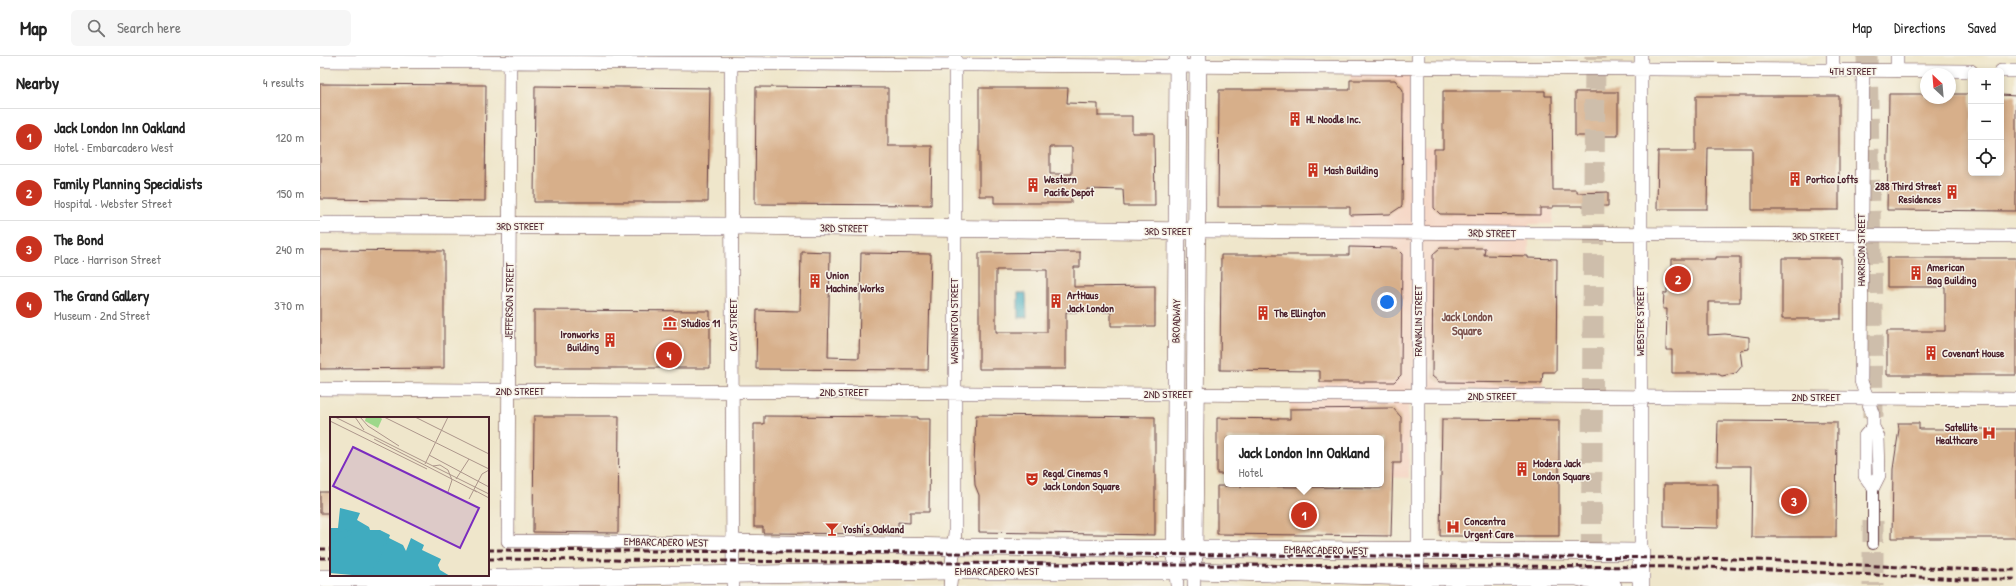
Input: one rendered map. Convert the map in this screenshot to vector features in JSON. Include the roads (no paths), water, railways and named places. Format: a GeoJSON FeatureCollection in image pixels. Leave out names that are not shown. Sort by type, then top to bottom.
{"type":"FeatureCollection","features":[{"type":"Feature","properties":{"kind":"street"},"geometry":{"type":"LineString","coordinates":[[1833,56],[1833,71]]}},
{"type":"Feature","properties":{"kind":"street"},"geometry":{"type":"LineString","coordinates":[[1897,56],[1897,71]]}},
{"type":"Feature","properties":{"kind":"street","name":"4TH STREET"},"geometry":{"type":"LineString","coordinates":[[320,61],[731,64],[955,61],[1641,62],[1833,71],[1968,71]]}},
{"type":"Feature","properties":{"kind":"street","name":"WASHINGTON STREET"},"geometry":{"type":"LineString","coordinates":[[950,579],[954,547],[955,61]]}},
{"type":"Feature","properties":{"kind":"street","name":"BROADWAY"},"geometry":{"type":"LineString","coordinates":[[1176,578],[1175,394],[1178,61]]}},
{"type":"Feature","properties":{"kind":"street","name":"BROADWAY"},"geometry":{"type":"LineString","coordinates":[[1194,578],[1198,61]]}},
{"type":"Feature","properties":{"kind":"street","name":"JEFFERSON STREET"},"geometry":{"type":"LineString","coordinates":[[508,541],[510,62]]}},
{"type":"Feature","properties":{"kind":"street","name":"FRANKLIN STREET"},"geometry":{"type":"LineString","coordinates":[[1418,62],[1418,581]]}},
{"type":"Feature","properties":{"kind":"street","name":"WEBSTER STREET"},"geometry":{"type":"LineString","coordinates":[[1641,62],[1641,580]]}},
{"type":"Feature","properties":{"kind":"street","name":"CLAY STREET"},"geometry":{"type":"LineString","coordinates":[[731,64],[734,391],[733,581]]}},
{"type":"Feature","properties":{"kind":"street","name":"HARRISON STREET"},"geometry":{"type":"LineString","coordinates":[[1863,71],[1861,380],[1873,415],[1873,427],[1878,436],[1879,475],[1873,487],[1873,544]]}},
{"type":"Feature","properties":{"kind":"street"},"geometry":{"type":"LineString","coordinates":[[2004,71],[2016,71]]}},
{"type":"Feature","properties":{"kind":"street","name":"3RD STREET"},"geometry":{"type":"LineString","coordinates":[[320,226],[732,226],[955,230],[2016,236]]}},
{"type":"Feature","properties":{"kind":"street","name":"2ND STREET"},"geometry":{"type":"LineString","coordinates":[[320,389],[2016,399]]}},
{"type":"Feature","properties":{"kind":"street","name":"EMBARCADERO WEST"},"geometry":{"type":"LineString","coordinates":[[508,541],[954,547],[1641,552]]}},
{"type":"Feature","properties":{"kind":"street","name":"EMBARCADERO WEST"},"geometry":{"type":"LineString","coordinates":[[1569,583],[1602,574],[1641,580]]}},
{"type":"Feature","properties":{"kind":"street","name":"EMBARCADERO WEST"},"geometry":{"type":"LineString","coordinates":[[320,578],[509,582],[1194,578],[1569,583],[1613,586]]}},
{"type":"Feature","properties":{"kind":"water"},"geometry":{"type":"Polygon","coordinates":[[[1018,293],[1026,293],[1027,317],[1018,318],[1018,293]]]}},
{"type":"Feature","properties":{"kind":"tunnel"},"geometry":{"type":"LineString","coordinates":[[1591,586],[1595,56]]}},
{"type":"Feature","properties":{"kind":"tunnel"},"geometry":{"type":"LineString","coordinates":[[1867,56],[1873,419]]}},
{"type":"Feature","properties":{"kind":"tunnel"},"geometry":{"type":"LineString","coordinates":[[1873,521],[1873,586]]}},
{"type":"Feature","properties":{"kind":"railway"},"geometry":{"type":"LineString","coordinates":[[320,549],[330,549]]}},
{"type":"Feature","properties":{"kind":"railway"},"geometry":{"type":"LineString","coordinates":[[489,550],[1695,558],[1976,570],[2016,570]]}},
{"type":"Feature","properties":{"kind":"railway"},"geometry":{"type":"LineString","coordinates":[[320,558],[330,558]]}},
{"type":"Feature","properties":{"kind":"railway"},"geometry":{"type":"LineString","coordinates":[[489,559],[1176,565],[1706,567],[1962,579],[2016,579]]}},
{"type":"Feature","properties":{"kind":"place","name":"HL Noodle Inc."},"geometry":{"type":"Point","coordinates":[1295,119]}},
{"type":"Feature","properties":{"kind":"place","name":"Mash Building"},"geometry":{"type":"Point","coordinates":[1313,170]}},
{"type":"Feature","properties":{"kind":"place","name":"Portico Lofts"},"geometry":{"type":"Point","coordinates":[1795,179]}},
{"type":"Feature","properties":{"kind":"place","name":"Western Pacific Depot"},"geometry":{"type":"Point","coordinates":[1033,185]}},
{"type":"Feature","properties":{"kind":"place","name":"288 Third Street Residences"},"geometry":{"type":"Point","coordinates":[1952,192]}},
{"type":"Feature","properties":{"kind":"place","name":"American Bag Building"},"geometry":{"type":"Point","coordinates":[1916,273]}},
{"type":"Feature","properties":{"kind":"place","name":"Family Planning Specialists"},"geometry":{"type":"Point","coordinates":[1678,279]}},
{"type":"Feature","properties":{"kind":"place","name":"Union Machine Works"},"geometry":{"type":"Point","coordinates":[815,281]}},
{"type":"Feature","properties":{"kind":"place","name":"ArtHaus Jack London"},"geometry":{"type":"Point","coordinates":[1056,301]}},
{"type":"Feature","properties":{"kind":"place","name":"The Ellington"},"geometry":{"type":"Point","coordinates":[1263,313]}},
{"type":"Feature","properties":{"kind":"place","name":"Studios 11"},"geometry":{"type":"Point","coordinates":[670,323]}},
{"type":"Feature","properties":{"kind":"place","name":"Ironworks Building"},"geometry":{"type":"Point","coordinates":[610,340]}},
{"type":"Feature","properties":{"kind":"place","name":"Covenant House"},"geometry":{"type":"Point","coordinates":[1931,353]}},
{"type":"Feature","properties":{"kind":"place","name":"The Grand Gallery"},"geometry":{"type":"Point","coordinates":[669,355]}},
{"type":"Feature","properties":{"kind":"place","name":"Satellite Healthcare"},"geometry":{"type":"Point","coordinates":[1989,433]}},
{"type":"Feature","properties":{"kind":"place","name":"Modera Jack London Square"},"geometry":{"type":"Point","coordinates":[1522,469]}},
{"type":"Feature","properties":{"kind":"place","name":"Regal Cinemas 9 Jack London Square"},"geometry":{"type":"Point","coordinates":[1032,479]}},
{"type":"Feature","properties":{"kind":"place","name":"The Bond"},"geometry":{"type":"Point","coordinates":[1794,501]}},
{"type":"Feature","properties":{"kind":"place","name":"Jack London Inn Oakland"},"geometry":{"type":"Point","coordinates":[1304,515]}},
{"type":"Feature","properties":{"kind":"place","name":"Concentra Urgent Care"},"geometry":{"type":"Point","coordinates":[1453,527]}},
{"type":"Feature","properties":{"kind":"place","name":"Yoshi's Oakland"},"geometry":{"type":"Point","coordinates":[832,529]}},
{"type":"Feature","properties":{"kind":"district","name":"Jack London Square"},"geometry":{"type":"Point","coordinates":[1467,323]}}]}
